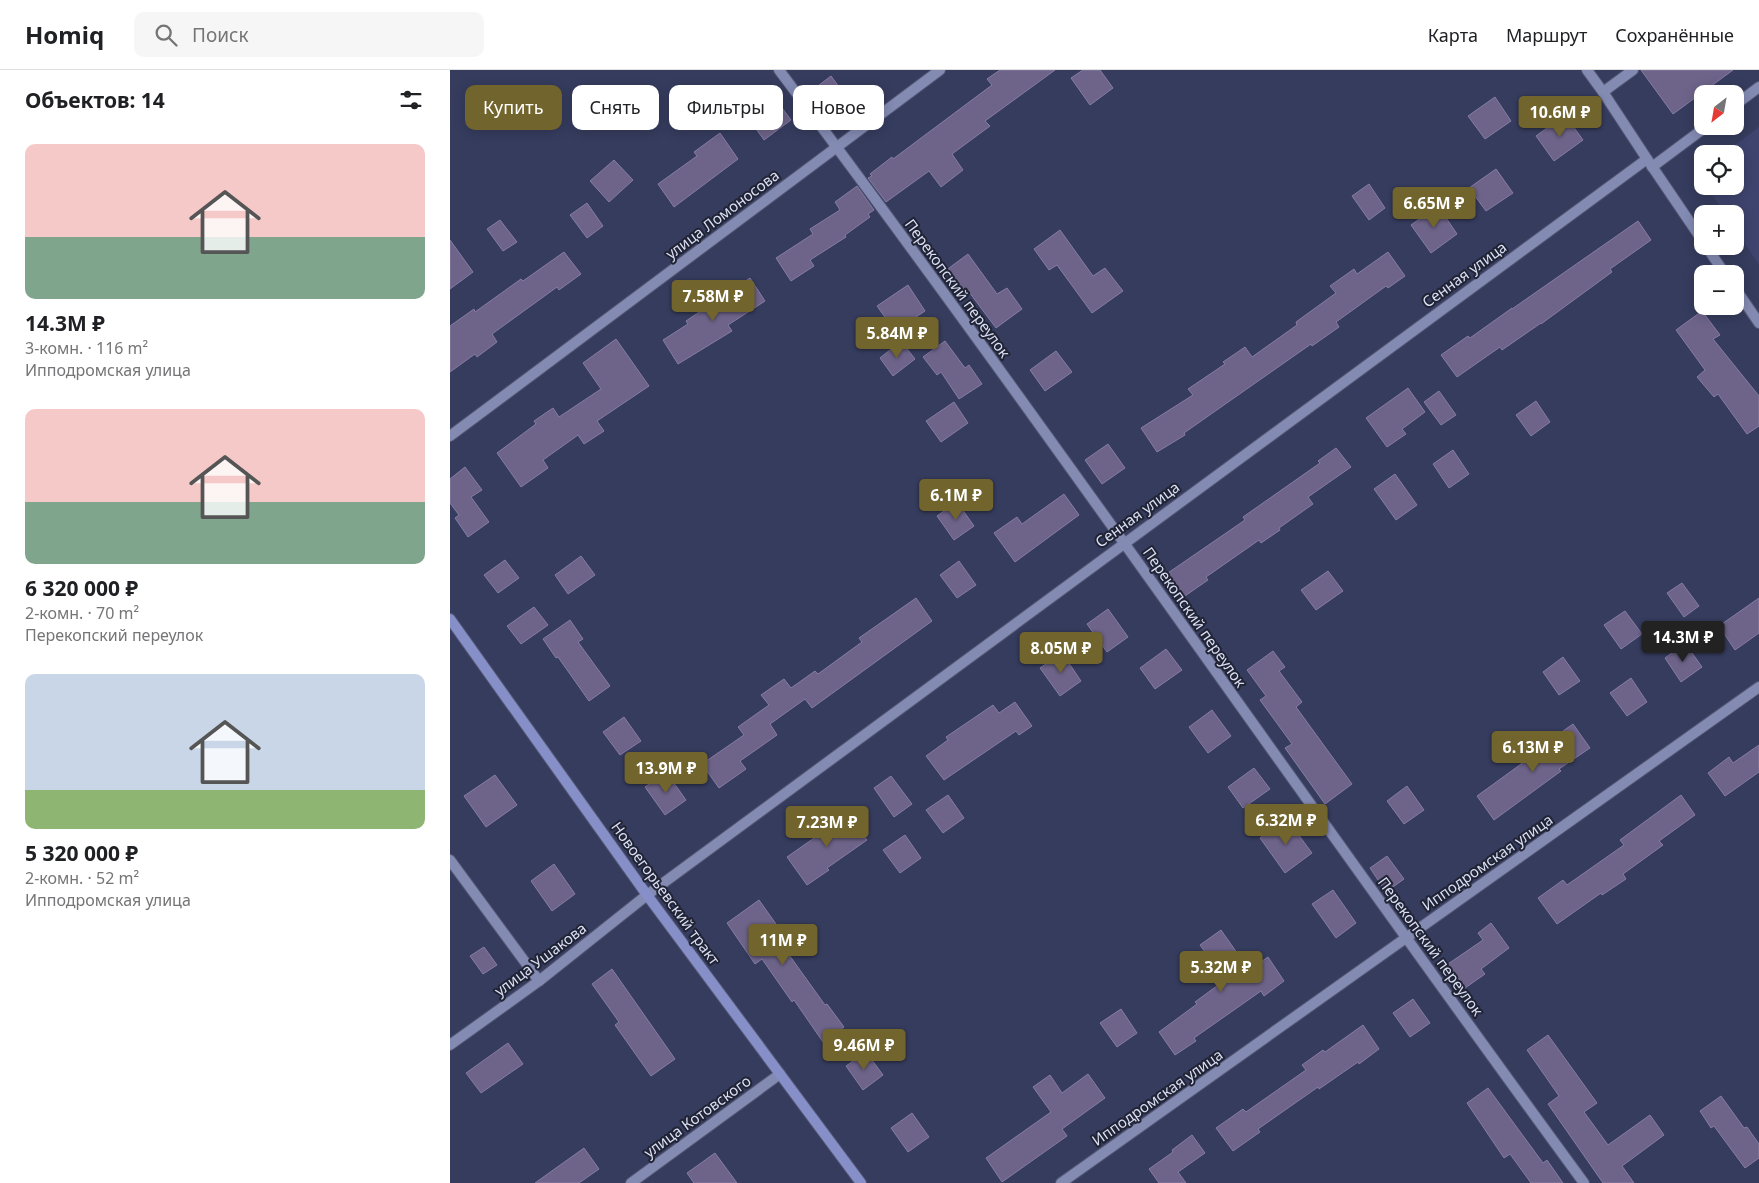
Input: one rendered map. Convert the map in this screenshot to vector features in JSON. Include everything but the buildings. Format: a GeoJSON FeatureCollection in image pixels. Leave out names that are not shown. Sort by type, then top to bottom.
{"type":"FeatureCollection","features":[{"type":"Feature","properties":{"kind":"main road","name":"Новоегорьевский тракт"},"geometry":{"type":"LineString","coordinates":[[450,619],[647,895],[861,1183]]}},
{"type":"Feature","properties":{"kind":"street","name":"Перекопский переулок"},"geometry":{"type":"LineString","coordinates":[[779,70],[1124,542],[1406,938],[1584,1183]]}},
{"type":"Feature","properties":{"kind":"street","name":"улица Ломоносова"},"geometry":{"type":"LineString","coordinates":[[450,436],[940,70]]}},
{"type":"Feature","properties":{"kind":"street"},"geometry":{"type":"LineString","coordinates":[[1587,70],[1694,228]]}},
{"type":"Feature","properties":{"kind":"street"},"geometry":{"type":"LineString","coordinates":[[1603,92],[1632,70]]}},
{"type":"Feature","properties":{"kind":"street"},"geometry":{"type":"LineString","coordinates":[[1744,98],[1759,87]]}},
{"type":"Feature","properties":{"kind":"street","name":"Сенная улица"},"geometry":{"type":"LineString","coordinates":[[647,895],[1124,542],[1650,163],[1694,134]]}},
{"type":"Feature","properties":{"kind":"street"},"geometry":{"type":"LineString","coordinates":[[1744,301],[1759,323]]}},
{"type":"Feature","properties":{"kind":"street","name":"Ипподромская улица"},"geometry":{"type":"LineString","coordinates":[[1061,1183],[1759,687]]}},
{"type":"Feature","properties":{"kind":"street"},"geometry":{"type":"LineString","coordinates":[[450,860],[539,981]]}},
{"type":"Feature","properties":{"kind":"street","name":"улица Ушакова"},"geometry":{"type":"LineString","coordinates":[[450,1045],[539,981],[647,895]]}},
{"type":"Feature","properties":{"kind":"street","name":"улица Котовского"},"geometry":{"type":"LineString","coordinates":[[631,1183],[780,1074]]}},
{"type":"Feature","properties":{"kind":"shaded area"},"geometry":{"type":"Polygon","coordinates":[[[1759,127],[1759,265],[1744,242],[1744,205],[1719,205],[1712,195],[1744,195],[1744,145],[1735,145],[1759,127]]]}}]}
